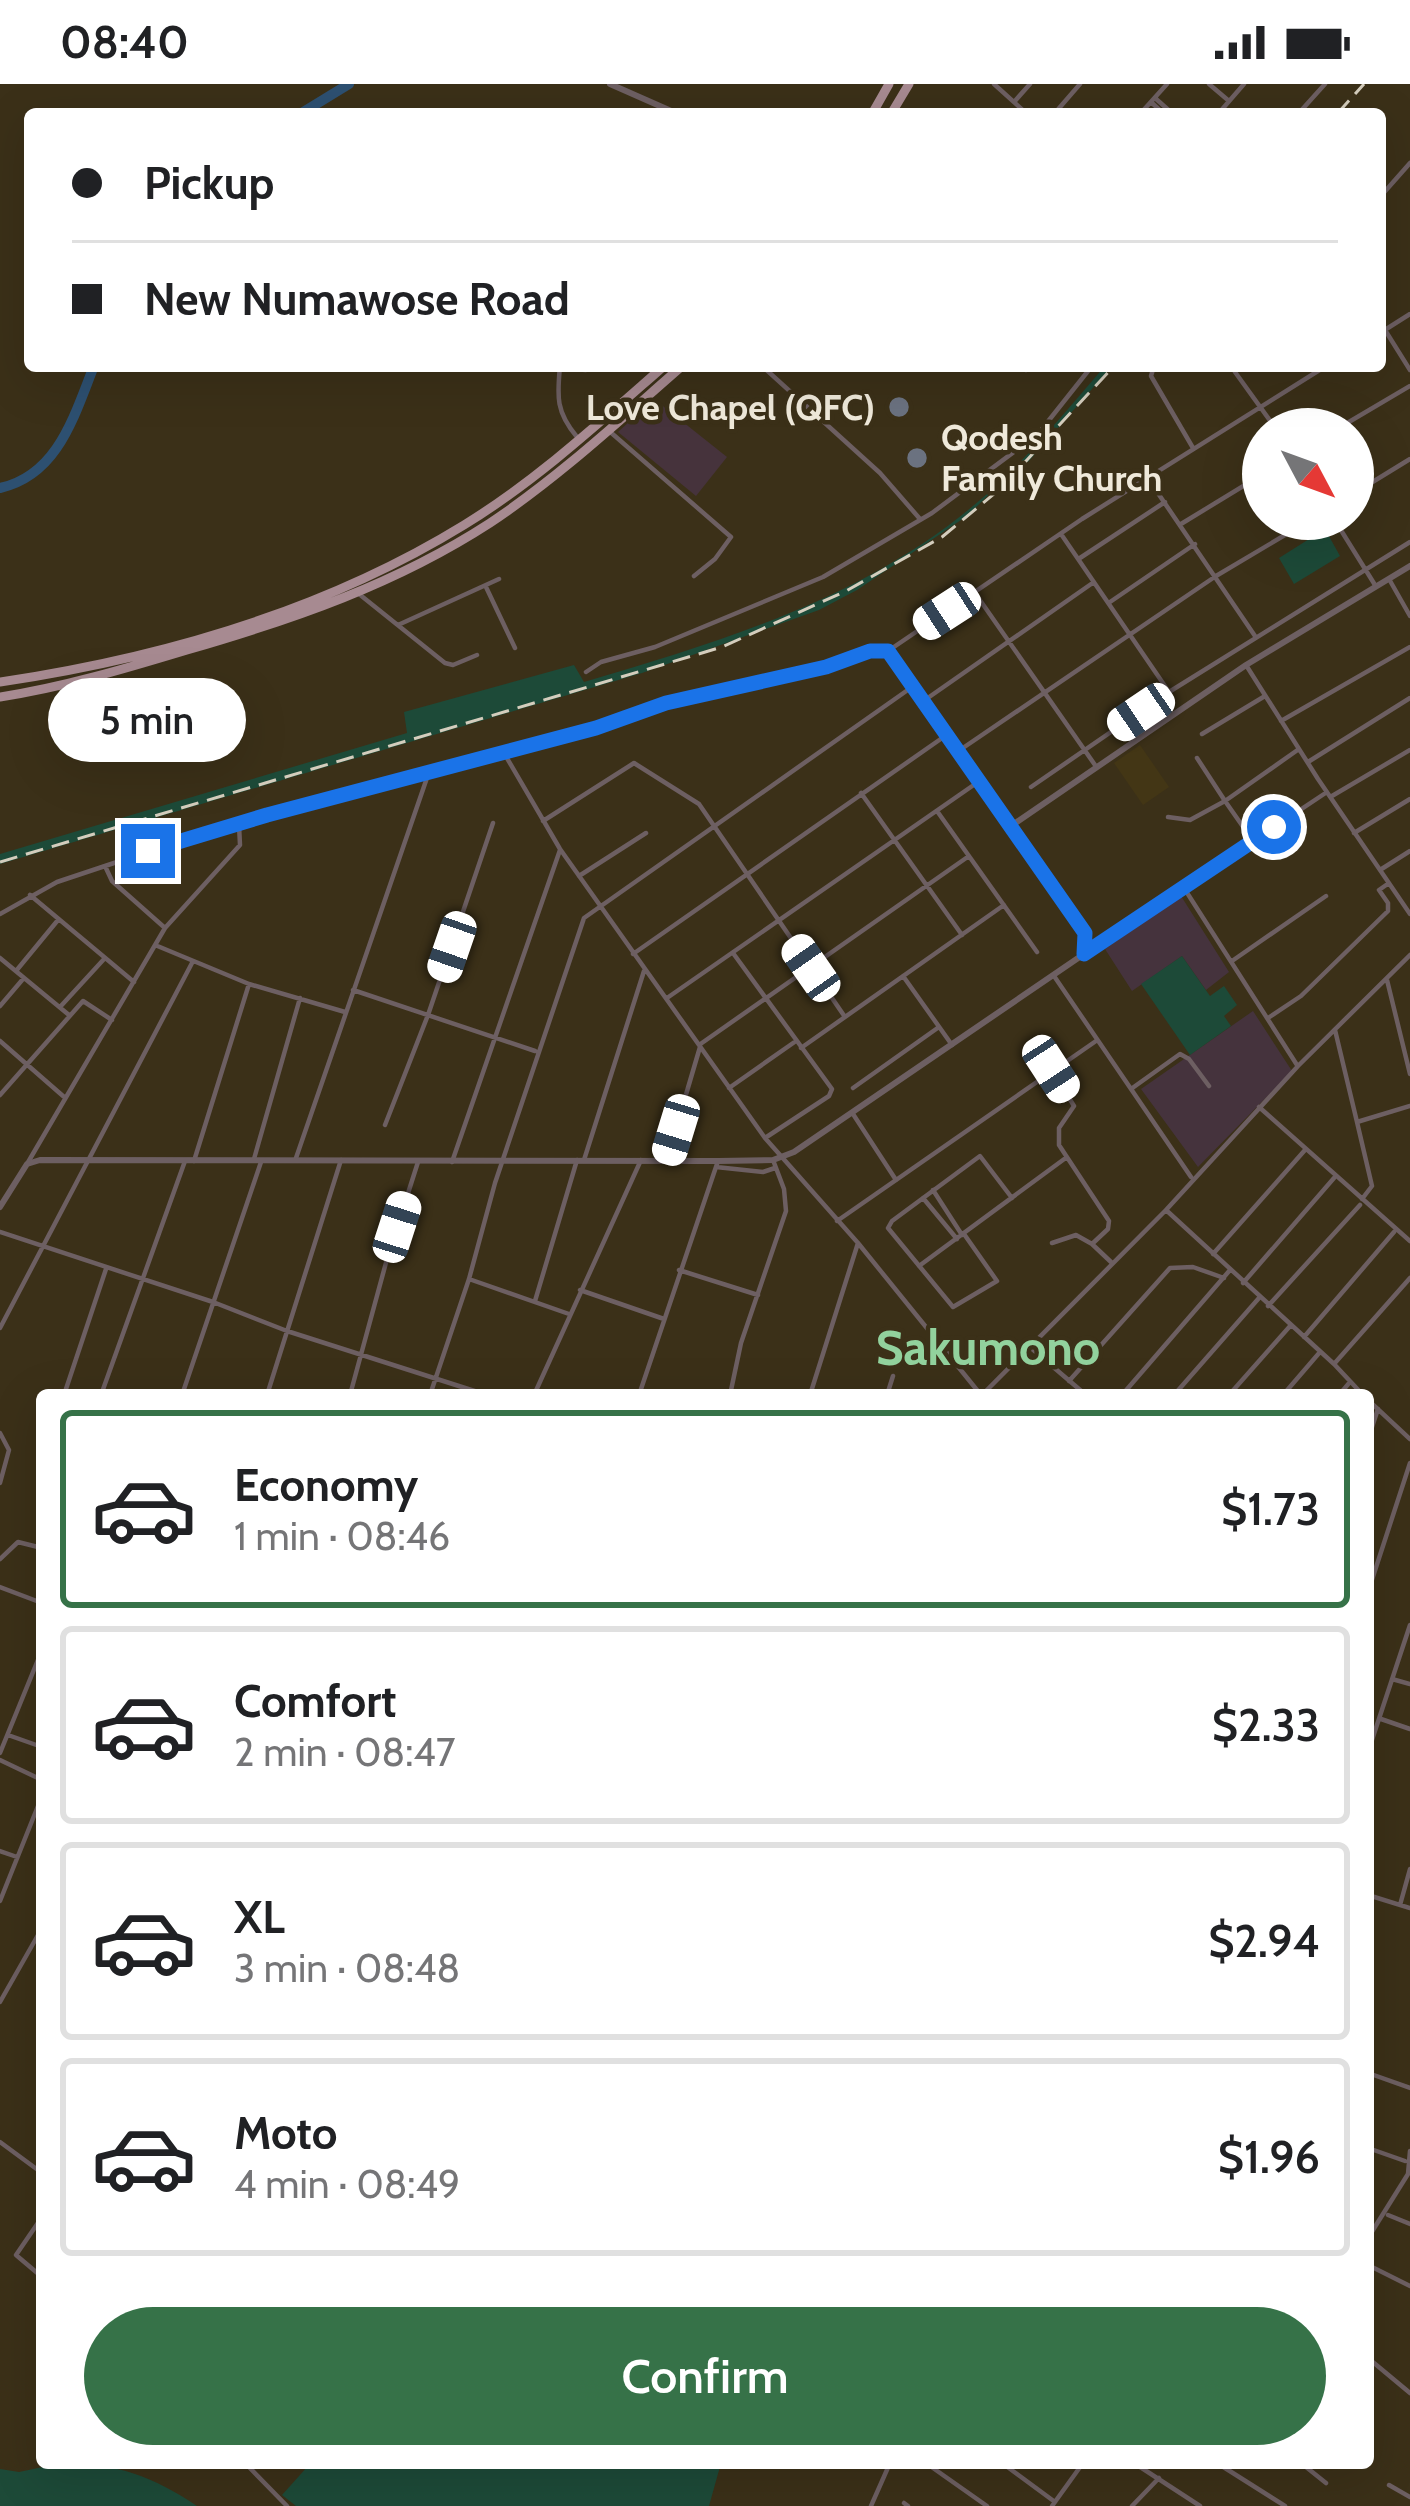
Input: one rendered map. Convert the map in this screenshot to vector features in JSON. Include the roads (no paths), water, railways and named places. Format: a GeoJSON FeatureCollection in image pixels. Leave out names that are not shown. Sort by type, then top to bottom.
{"type":"FeatureCollection","features":[{"type":"Feature","properties":{"kind":"main road"},"geometry":{"type":"LineString","coordinates":[[0,682],[63,672],[301,607],[460,528],[657,372]]}},
{"type":"Feature","properties":{"kind":"main road"},"geometry":{"type":"LineString","coordinates":[[0,697],[68,686],[304,616],[359,594],[489,523],[675,372]]}},
{"type":"Feature","properties":{"kind":"main road"},"geometry":{"type":"LineString","coordinates":[[63,672],[68,686]]}},
{"type":"Feature","properties":{"kind":"street"},"geometry":{"type":"LineString","coordinates":[[610,84],[664,108]]}},
{"type":"Feature","properties":{"kind":"street"},"geometry":{"type":"LineString","coordinates":[[994,84],[1020,108]]}},
{"type":"Feature","properties":{"kind":"street"},"geometry":{"type":"LineString","coordinates":[[1013,102],[1030,84]]}},
{"type":"Feature","properties":{"kind":"street"},"geometry":{"type":"LineString","coordinates":[[1059,108],[1080,84]]}},
{"type":"Feature","properties":{"kind":"street"},"geometry":{"type":"LineString","coordinates":[[1145,108],[1167,84]]}},
{"type":"Feature","properties":{"kind":"street"},"geometry":{"type":"LineString","coordinates":[[1209,84],[1229,101]]}},
{"type":"Feature","properties":{"kind":"street"},"geometry":{"type":"LineString","coordinates":[[1223,108],[1244,84]]}},
{"type":"Feature","properties":{"kind":"street"},"geometry":{"type":"LineString","coordinates":[[1303,108],[1325,84]]}},
{"type":"Feature","properties":{"kind":"street"},"geometry":{"type":"LineString","coordinates":[[1153,100],[1159,108]]}},
{"type":"Feature","properties":{"kind":"street"},"geometry":{"type":"LineString","coordinates":[[1153,100],[1164,108]]}},
{"type":"Feature","properties":{"kind":"street"},"geometry":{"type":"LineString","coordinates":[[1386,190],[1410,163]]}},
{"type":"Feature","properties":{"kind":"street"},"geometry":{"type":"LineString","coordinates":[[1386,337],[1410,370]]}},
{"type":"Feature","properties":{"kind":"street"},"geometry":{"type":"LineString","coordinates":[[560,372],[557,407],[578,439]]}},
{"type":"Feature","properties":{"kind":"street"},"geometry":{"type":"LineString","coordinates":[[769,372],[880,472],[920,519]]}},
{"type":"Feature","properties":{"kind":"street"},"geometry":{"type":"LineString","coordinates":[[586,671],[823,578],[978,482],[1038,434],[1087,372]]}},
{"type":"Feature","properties":{"kind":"street"},"geometry":{"type":"LineString","coordinates":[[1152,372],[1193,448]]}},
{"type":"Feature","properties":{"kind":"street"},"geometry":{"type":"LineString","coordinates":[[1234,372],[1260,407]]}},
{"type":"Feature","properties":{"kind":"street"},"geometry":{"type":"LineString","coordinates":[[0,914],[30,895],[105,866],[239,824],[596,728],[666,703],[826,667],[870,651],[888,651],[1147,477],[1316,372]]}},
{"type":"Feature","properties":{"kind":"street"},"geometry":{"type":"LineString","coordinates":[[1373,408],[1410,386]]}},
{"type":"Feature","properties":{"kind":"street"},"geometry":{"type":"LineString","coordinates":[[608,430],[731,537],[694,576]]}},
{"type":"Feature","properties":{"kind":"street"},"geometry":{"type":"LineString","coordinates":[[1374,481],[1410,459]]}},
{"type":"Feature","properties":{"kind":"street"},"geometry":{"type":"LineString","coordinates":[[1147,477],[1256,637]]}},
{"type":"Feature","properties":{"kind":"street"},"geometry":{"type":"LineString","coordinates":[[1181,524],[1242,487]]}},
{"type":"Feature","properties":{"kind":"street"},"geometry":{"type":"LineString","coordinates":[[1078,559],[1165,502]]}},
{"type":"Feature","properties":{"kind":"street"},"geometry":{"type":"LineString","coordinates":[[1061,534],[1169,692]]}},
{"type":"Feature","properties":{"kind":"street"},"geometry":{"type":"LineString","coordinates":[[957,752],[1277,540]]}},
{"type":"Feature","properties":{"kind":"street"},"geometry":{"type":"LineString","coordinates":[[1347,540],[1375,585]]}},
{"type":"Feature","properties":{"kind":"street"},"geometry":{"type":"LineString","coordinates":[[1031,787],[1169,692],[1410,542]]}},
{"type":"Feature","properties":{"kind":"street"},"geometry":{"type":"LineString","coordinates":[[1108,604],[1195,544]]}},
{"type":"Feature","properties":{"kind":"street"},"geometry":{"type":"LineString","coordinates":[[1011,826],[1246,664],[1410,566]]}},
{"type":"Feature","properties":{"kind":"street"},"geometry":{"type":"LineString","coordinates":[[1388,578],[1410,616]]}},
{"type":"Feature","properties":{"kind":"street"},"geometry":{"type":"LineString","coordinates":[[398,626],[499,579]]}},
{"type":"Feature","properties":{"kind":"street"},"geometry":{"type":"LineString","coordinates":[[922,702],[1094,583]]}},
{"type":"Feature","properties":{"kind":"street"},"geometry":{"type":"LineString","coordinates":[[486,587],[515,648]]}},
{"type":"Feature","properties":{"kind":"street"},"geometry":{"type":"LineString","coordinates":[[975,592],[1096,767]]}},
{"type":"Feature","properties":{"kind":"street"},"geometry":{"type":"LineString","coordinates":[[359,594],[449,665],[477,655]]}},
{"type":"Feature","properties":{"kind":"street"},"geometry":{"type":"LineString","coordinates":[[1281,721],[1410,647]]}},
{"type":"Feature","properties":{"kind":"street"},"geometry":{"type":"LineString","coordinates":[[888,651],[1085,933],[1084,954]]}},
{"type":"Feature","properties":{"kind":"street"},"geometry":{"type":"LineString","coordinates":[[1246,664],[1410,914]]}},
{"type":"Feature","properties":{"kind":"street"},"geometry":{"type":"LineString","coordinates":[[68,686],[78,717]]}},
{"type":"Feature","properties":{"kind":"street"},"geometry":{"type":"LineString","coordinates":[[432,1389],[581,923],[912,687]]}},
{"type":"Feature","properties":{"kind":"street"},"geometry":{"type":"LineString","coordinates":[[1202,734],[1265,696]]}},
{"type":"Feature","properties":{"kind":"street"},"geometry":{"type":"LineString","coordinates":[[1307,762],[1410,698]]}},
{"type":"Feature","properties":{"kind":"street"},"geometry":{"type":"LineString","coordinates":[[633,954],[945,736]]}},
{"type":"Feature","properties":{"kind":"street"},"geometry":{"type":"LineString","coordinates":[[1168,817],[1190,820],[1299,749]]}},
{"type":"Feature","properties":{"kind":"street"},"geometry":{"type":"LineString","coordinates":[[27,1164],[40,1160],[777,1161],[1253,841],[1410,750]]}},
{"type":"Feature","properties":{"kind":"street"},"geometry":{"type":"LineString","coordinates":[[504,752],[560,849],[777,1161],[786,1211],[741,1343],[731,1389]]}},
{"type":"Feature","properties":{"kind":"street"},"geometry":{"type":"LineString","coordinates":[[1197,758],[1253,841]]}},
{"type":"Feature","properties":{"kind":"street"},"geometry":{"type":"LineString","coordinates":[[543,821],[634,763],[693,799],[845,1017]]}},
{"type":"Feature","properties":{"kind":"street"},"geometry":{"type":"LineString","coordinates":[[296,1161],[429,772]]}},
{"type":"Feature","properties":{"kind":"street"},"geometry":{"type":"LineString","coordinates":[[666,998],[978,782]]}},
{"type":"Feature","properties":{"kind":"street"},"geometry":{"type":"LineString","coordinates":[[861,793],[962,935]]}},
{"type":"Feature","properties":{"kind":"street"},"geometry":{"type":"LineString","coordinates":[[1354,833],[1410,799]]}},
{"type":"Feature","properties":{"kind":"street"},"geometry":{"type":"LineString","coordinates":[[937,811],[1037,952]]}},
{"type":"Feature","properties":{"kind":"street"},"geometry":{"type":"LineString","coordinates":[[386,1125],[493,823]]}},
{"type":"Feature","properties":{"kind":"street"},"geometry":{"type":"LineString","coordinates":[[1,1203],[165,928],[240,845],[239,824]]}},
{"type":"Feature","properties":{"kind":"street"},"geometry":{"type":"LineString","coordinates":[[579,876],[646,833]]}},
{"type":"Feature","properties":{"kind":"street"},"geometry":{"type":"LineString","coordinates":[[452,1162],[560,849]]}},
{"type":"Feature","properties":{"kind":"street"},"geometry":{"type":"LineString","coordinates":[[1380,870],[1410,851]]}},
{"type":"Feature","properties":{"kind":"street"},"geometry":{"type":"LineString","coordinates":[[667,1159],[699,1046],[969,856]]}},
{"type":"Feature","properties":{"kind":"street"},"geometry":{"type":"LineString","coordinates":[[105,866],[112,881],[165,928]]}},
{"type":"Feature","properties":{"kind":"street"},"geometry":{"type":"LineString","coordinates":[[1268,1018],[1301,996],[1388,910],[1379,890],[1389,883]]}},
{"type":"Feature","properties":{"kind":"street"},"geometry":{"type":"LineString","coordinates":[[1184,888],[1298,1066]]}},
{"type":"Feature","properties":{"kind":"street"},"geometry":{"type":"LineString","coordinates":[[30,895],[134,982]]}},
{"type":"Feature","properties":{"kind":"street"},"geometry":{"type":"LineString","coordinates":[[1232,962],[1325,896]]}},
{"type":"Feature","properties":{"kind":"street"},"geometry":{"type":"LineString","coordinates":[[1402,901],[1410,896]]}},
{"type":"Feature","properties":{"kind":"street"},"geometry":{"type":"LineString","coordinates":[[801,1048],[1004,905]]}},
{"type":"Feature","properties":{"kind":"street"},"geometry":{"type":"LineString","coordinates":[[15,971],[58,920]]}},
{"type":"Feature","properties":{"kind":"street"},"geometry":{"type":"LineString","coordinates":[[155,945],[249,984],[345,1012]]}},
{"type":"Feature","properties":{"kind":"street"},"geometry":{"type":"LineString","coordinates":[[734,953],[831,1093],[765,1138]]}},
{"type":"Feature","properties":{"kind":"street"},"geometry":{"type":"LineString","coordinates":[[988,1389],[1410,955]]}},
{"type":"Feature","properties":{"kind":"street"},"geometry":{"type":"LineString","coordinates":[[0,958],[69,1015]]}},
{"type":"Feature","properties":{"kind":"street"},"geometry":{"type":"LineString","coordinates":[[60,1008],[104,958]]}},
{"type":"Feature","properties":{"kind":"street"},"geometry":{"type":"LineString","coordinates":[[0,1328],[192,963]]}},
{"type":"Feature","properties":{"kind":"street"},"geometry":{"type":"LineString","coordinates":[[535,1301],[644,971]]}},
{"type":"Feature","properties":{"kind":"street"},"geometry":{"type":"LineString","coordinates":[[903,976],[952,1046]]}},
{"type":"Feature","properties":{"kind":"street"},"geometry":{"type":"LineString","coordinates":[[1054,976],[1191,1178]]}},
{"type":"Feature","properties":{"kind":"street"},"geometry":{"type":"LineString","coordinates":[[1387,978],[1410,1074]]}},
{"type":"Feature","properties":{"kind":"street"},"geometry":{"type":"LineString","coordinates":[[0,1006],[23,980]]}},
{"type":"Feature","properties":{"kind":"street"},"geometry":{"type":"LineString","coordinates":[[103,1389],[249,984]]}},
{"type":"Feature","properties":{"kind":"street"},"geometry":{"type":"LineString","coordinates":[[353,990],[538,1052]]}},
{"type":"Feature","properties":{"kind":"street"},"geometry":{"type":"LineString","coordinates":[[75,992],[112,1020]]}},
{"type":"Feature","properties":{"kind":"street"},"geometry":{"type":"LineString","coordinates":[[184,1389],[257,1162],[300,998]]}},
{"type":"Feature","properties":{"kind":"street"},"geometry":{"type":"LineString","coordinates":[[0,1095],[83,1001]]}},
{"type":"Feature","properties":{"kind":"street"},"geometry":{"type":"LineString","coordinates":[[853,1088],[939,1027]]}},
{"type":"Feature","properties":{"kind":"street"},"geometry":{"type":"LineString","coordinates":[[1400,1030],[1410,1028]]}},
{"type":"Feature","properties":{"kind":"street"},"geometry":{"type":"LineString","coordinates":[[1268,1306],[1372,1186],[1335,1030]]}},
{"type":"Feature","properties":{"kind":"street"},"geometry":{"type":"LineString","coordinates":[[0,1041],[66,1098]]}},
{"type":"Feature","properties":{"kind":"street"},"geometry":{"type":"LineString","coordinates":[[729,1088],[796,1041]]}},
{"type":"Feature","properties":{"kind":"street"},"geometry":{"type":"LineString","coordinates":[[837,1221],[1096,1041]]}},
{"type":"Feature","properties":{"kind":"street"},"geometry":{"type":"LineString","coordinates":[[1131,1089],[1180,1054],[1190,1059],[1209,1086]]}},
{"type":"Feature","properties":{"kind":"street"},"geometry":{"type":"LineString","coordinates":[[1051,1069],[1073,1102],[1058,1139],[1109,1221],[1108,1229],[1092,1244]]}},
{"type":"Feature","properties":{"kind":"street"},"geometry":{"type":"LineString","coordinates":[[1259,1106],[1360,1203],[1410,1240]]}},
{"type":"Feature","properties":{"kind":"street"},"geometry":{"type":"LineString","coordinates":[[1358,1122],[1410,1106]]}},
{"type":"Feature","properties":{"kind":"street"},"geometry":{"type":"LineString","coordinates":[[853,1113],[896,1180]]}},
{"type":"Feature","properties":{"kind":"street"},"geometry":{"type":"LineString","coordinates":[[1213,1254],[1306,1149]]}},
{"type":"Feature","properties":{"kind":"street"},"geometry":{"type":"LineString","coordinates":[[923,1198],[997,1278],[993,1285],[953,1307],[888,1228],[923,1198],[933,1190],[980,1156],[1012,1198]]}},
{"type":"Feature","properties":{"kind":"street"},"geometry":{"type":"LineString","coordinates":[[919,1266],[1067,1157]]}},
{"type":"Feature","properties":{"kind":"street"},"geometry":{"type":"LineString","coordinates":[[269,1389],[341,1160]]}},
{"type":"Feature","properties":{"kind":"street"},"geometry":{"type":"LineString","coordinates":[[537,1389],[641,1160]]}},
{"type":"Feature","properties":{"kind":"street"},"geometry":{"type":"LineString","coordinates":[[777,1161],[858,1243],[977,1389]]}},
{"type":"Feature","properties":{"kind":"street"},"geometry":{"type":"LineString","coordinates":[[352,1389],[418,1162]]}},
{"type":"Feature","properties":{"kind":"street"},"geometry":{"type":"LineString","coordinates":[[641,1389],[717,1164]]}},
{"type":"Feature","properties":{"kind":"street"},"geometry":{"type":"LineString","coordinates":[[1243,1282],[1335,1177]]}},
{"type":"Feature","properties":{"kind":"street"},"geometry":{"type":"LineString","coordinates":[[933,1190],[961,1236]]}},
{"type":"Feature","properties":{"kind":"street"},"geometry":{"type":"LineString","coordinates":[[1166,1210],[1357,1389]]}},
{"type":"Feature","properties":{"kind":"street"},"geometry":{"type":"LineString","coordinates":[[1304,1336],[1396,1230]]}},
{"type":"Feature","properties":{"kind":"street"},"geometry":{"type":"LineString","coordinates":[[0,1232],[471,1389]]}},
{"type":"Feature","properties":{"kind":"street"},"geometry":{"type":"LineString","coordinates":[[1052,1243],[1076,1235],[1112,1263]]}},
{"type":"Feature","properties":{"kind":"street"},"geometry":{"type":"LineString","coordinates":[[812,1389],[858,1243]]}},
{"type":"Feature","properties":{"kind":"street"},"geometry":{"type":"LineString","coordinates":[[1069,1381],[1170,1268],[1186,1266],[1224,1278]]}},
{"type":"Feature","properties":{"kind":"street"},"geometry":{"type":"LineString","coordinates":[[66,1389],[106,1268]]}},
{"type":"Feature","properties":{"kind":"street"},"geometry":{"type":"LineString","coordinates":[[679,1270],[758,1295]]}},
{"type":"Feature","properties":{"kind":"street"},"geometry":{"type":"LineString","coordinates":[[1127,1389],[1230,1270]]}},
{"type":"Feature","properties":{"kind":"street"},"geometry":{"type":"LineString","coordinates":[[1334,1364],[1410,1278]]}},
{"type":"Feature","properties":{"kind":"street"},"geometry":{"type":"LineString","coordinates":[[469,1279],[569,1314]]}},
{"type":"Feature","properties":{"kind":"street"},"geometry":{"type":"LineString","coordinates":[[580,1291],[664,1318]]}},
{"type":"Feature","properties":{"kind":"street"},"geometry":{"type":"LineString","coordinates":[[1179,1389],[1259,1298]]}},
{"type":"Feature","properties":{"kind":"street"},"geometry":{"type":"LineString","coordinates":[[1233,1389],[1291,1325]]}},
{"type":"Feature","properties":{"kind":"street"},"geometry":{"type":"LineString","coordinates":[[1030,1346],[1079,1389]]}},
{"type":"Feature","properties":{"kind":"street"},"geometry":{"type":"LineString","coordinates":[[1288,1389],[1320,1352]]}},
{"type":"Feature","properties":{"kind":"street"},"geometry":{"type":"LineString","coordinates":[[889,1389],[893,1376]]}},
{"type":"Feature","properties":{"kind":"street"},"geometry":{"type":"LineString","coordinates":[[1346,1389],[1352,1384]]}},
{"type":"Feature","properties":{"kind":"street"},"geometry":{"type":"LineString","coordinates":[[1352,1384],[1352,1389]]}},
{"type":"Feature","properties":{"kind":"street"},"geometry":{"type":"LineString","coordinates":[[1374,1405],[1410,1439]]}},
{"type":"Feature","properties":{"kind":"street"},"geometry":{"type":"LineString","coordinates":[[1374,1421],[1378,1409]]}},
{"type":"Feature","properties":{"kind":"street"},"geometry":{"type":"LineString","coordinates":[[0,1433],[9,1450],[0,1483]]}},
{"type":"Feature","properties":{"kind":"street"},"geometry":{"type":"LineString","coordinates":[[1374,1573],[1410,1462]]}},
{"type":"Feature","properties":{"kind":"street"},"geometry":{"type":"LineString","coordinates":[[0,1559],[18,1542],[36,1546]]}},
{"type":"Feature","properties":{"kind":"street"},"geometry":{"type":"LineString","coordinates":[[0,1587],[36,1601]]}},
{"type":"Feature","properties":{"kind":"street"},"geometry":{"type":"LineString","coordinates":[[1374,1736],[1410,1624]]}},
{"type":"Feature","properties":{"kind":"street"},"geometry":{"type":"LineString","coordinates":[[36,1665],[0,1756],[36,1777]]}},
{"type":"Feature","properties":{"kind":"street"},"geometry":{"type":"LineString","coordinates":[[1393,1678],[1410,1684]]}},
{"type":"Feature","properties":{"kind":"street"},"geometry":{"type":"LineString","coordinates":[[1380,1719],[1410,1729]]}},
{"type":"Feature","properties":{"kind":"street"},"geometry":{"type":"LineString","coordinates":[[7,1735],[36,1745]]}},
{"type":"Feature","properties":{"kind":"street"},"geometry":{"type":"LineString","coordinates":[[0,1901],[36,1811]]}},
{"type":"Feature","properties":{"kind":"street"},"geometry":{"type":"LineString","coordinates":[[0,1851],[17,1857]]}},
{"type":"Feature","properties":{"kind":"street"},"geometry":{"type":"LineString","coordinates":[[1400,1905],[1410,1869]]}},
{"type":"Feature","properties":{"kind":"street"},"geometry":{"type":"LineString","coordinates":[[1374,1897],[1410,1908]]}},
{"type":"Feature","properties":{"kind":"street"},"geometry":{"type":"LineString","coordinates":[[0,2002],[36,1939]]}},
{"type":"Feature","properties":{"kind":"street"},"geometry":{"type":"LineString","coordinates":[[1374,2075],[1410,2088]]}},
{"type":"Feature","properties":{"kind":"street"},"geometry":{"type":"LineString","coordinates":[[0,2142],[36,2169]]}},
{"type":"Feature","properties":{"kind":"street"},"geometry":{"type":"LineString","coordinates":[[1374,2150],[1408,2162]]}},
{"type":"Feature","properties":{"kind":"street"},"geometry":{"type":"LineString","coordinates":[[1374,2230],[1408,2174],[1410,2151]]}},
{"type":"Feature","properties":{"kind":"street"},"geometry":{"type":"LineString","coordinates":[[1385,2214],[1410,2224]]}},
{"type":"Feature","properties":{"kind":"street"},"geometry":{"type":"LineString","coordinates":[[36,2226],[16,2255],[36,2272]]}},
{"type":"Feature","properties":{"kind":"street"},"geometry":{"type":"LineString","coordinates":[[1374,2268],[1410,2286]]}},
{"type":"Feature","properties":{"kind":"street"},"geometry":{"type":"LineString","coordinates":[[1374,2363],[1410,2393]]}},
{"type":"Feature","properties":{"kind":"street"},"geometry":{"type":"LineString","coordinates":[[251,2469],[287,2506]]}},
{"type":"Feature","properties":{"kind":"street"},"geometry":{"type":"LineString","coordinates":[[871,2506],[887,2469]]}},
{"type":"Feature","properties":{"kind":"street"},"geometry":{"type":"LineString","coordinates":[[933,2469],[987,2506]]}},
{"type":"Feature","properties":{"kind":"street"},"geometry":{"type":"LineString","coordinates":[[1009,2469],[1053,2504],[1079,2469]]}},
{"type":"Feature","properties":{"kind":"street"},"geometry":{"type":"LineString","coordinates":[[1144,2469],[1201,2506]]}},
{"type":"Feature","properties":{"kind":"street"},"geometry":{"type":"LineString","coordinates":[[1226,2469],[1285,2506]]}},
{"type":"Feature","properties":{"kind":"street"},"geometry":{"type":"LineString","coordinates":[[1308,2469],[1326,2483]]}},
{"type":"Feature","properties":{"kind":"street"},"geometry":{"type":"LineString","coordinates":[[1132,2506],[1159,2478]]}},
{"type":"Feature","properties":{"kind":"street"},"geometry":{"type":"LineString","coordinates":[[1389,2486],[1410,2497]]}},
{"type":"Feature","properties":{"kind":"waterway"},"geometry":{"type":"LineString","coordinates":[[310,108],[349,84]]}},
{"type":"Feature","properties":{"kind":"waterway"},"geometry":{"type":"LineString","coordinates":[[0,488],[20,481],[50,457],[71,423],[92,372]]}},
{"type":"Feature","properties":{"kind":"railway"},"geometry":{"type":"LineString","coordinates":[[1342,108],[1364,84]]}},
{"type":"Feature","properties":{"kind":"railway"},"geometry":{"type":"LineString","coordinates":[[0,862],[722,647],[846,591],[942,537],[1000,489],[1108,372]]}},
{"type":"Feature","properties":{"kind":"place","name":"Love Chapel (QFC)"},"geometry":{"type":"Point","coordinates":[899,407]}},
{"type":"Feature","properties":{"kind":"place","name":"Qodesh Family Church"},"geometry":{"type":"Point","coordinates":[917,458]}},
{"type":"Feature","properties":{"kind":"district","name":"Sakumono"},"geometry":{"type":"Point","coordinates":[988,1348]}}]}
